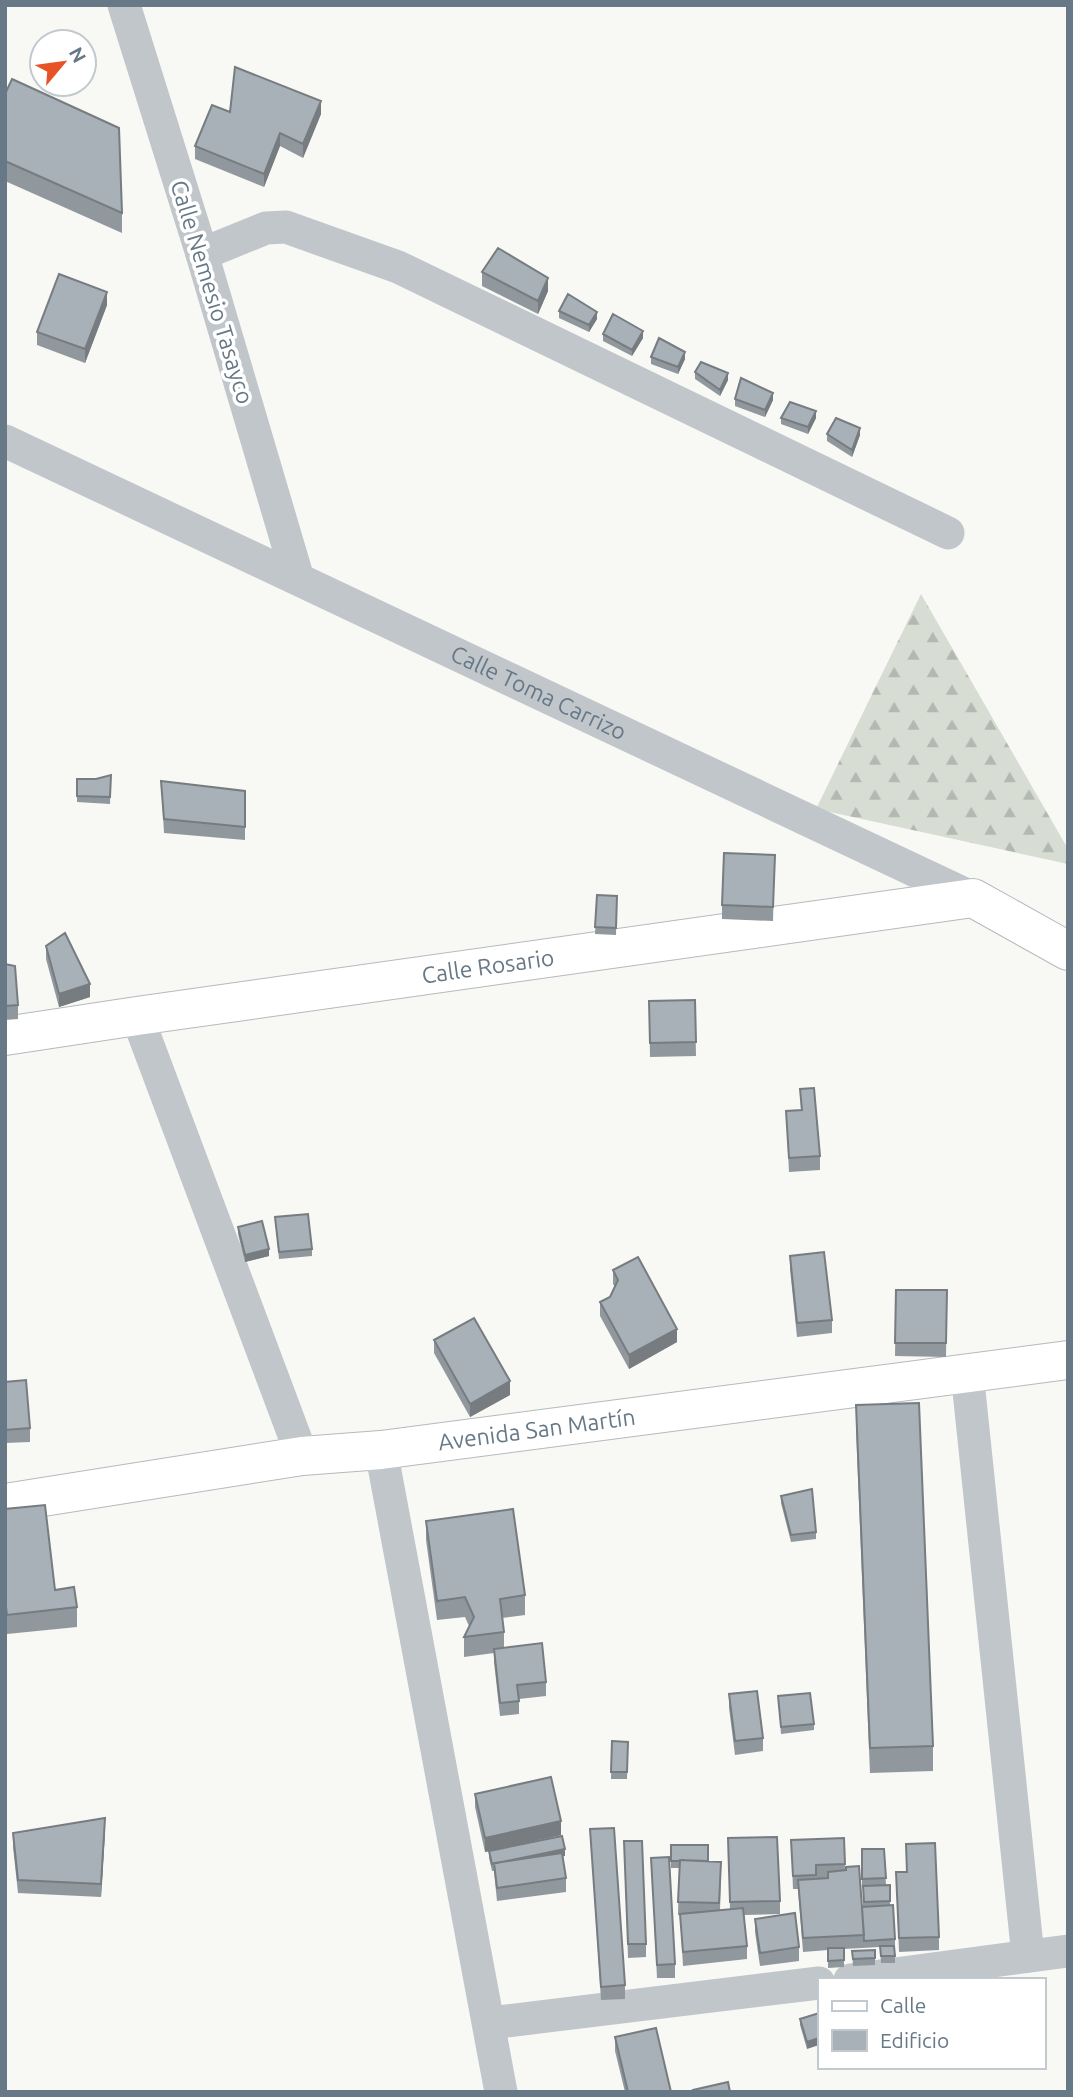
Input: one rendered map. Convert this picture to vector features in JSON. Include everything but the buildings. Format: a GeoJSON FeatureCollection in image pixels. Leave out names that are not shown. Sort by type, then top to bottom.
{"type":"FeatureCollection","features":[{"type":"Feature","properties":{"kind":"main road","name":"Calle Toma Carrizo"},"geometry":{"type":"LineString","coordinates":[[973,898],[1068,951]]}},
{"type":"Feature","properties":{"kind":"main road","name":"Calle Rosario"},"geometry":{"type":"LineString","coordinates":[[5,1036],[973,898]]}},
{"type":"Feature","properties":{"kind":"main road","name":"Avenida San Martín"},"geometry":{"type":"LineString","coordinates":[[5,1503],[302,1456],[382,1450],[1068,1360]]}},
{"type":"Feature","properties":{"kind":"street","name":"Calle Nemesio Tasayco"},"geometry":{"type":"LineString","coordinates":[[124,5],[202,254],[298,579]]}},
{"type":"Feature","properties":{"kind":"street"},"geometry":{"type":"LineString","coordinates":[[202,254],[266,228],[286,227],[398,267],[948,533]]}},
{"type":"Feature","properties":{"kind":"street","name":"Calle Toma Carrizo"},"geometry":{"type":"LineString","coordinates":[[10,446],[973,898]]}},
{"type":"Feature","properties":{"kind":"street"},"geometry":{"type":"LineString","coordinates":[[137,1016],[302,1456]]}},
{"type":"Feature","properties":{"kind":"street"},"geometry":{"type":"LineString","coordinates":[[967,1372],[1028,1956]]}},
{"type":"Feature","properties":{"kind":"street"},"geometry":{"type":"LineString","coordinates":[[382,1450],[502,2092]]}},
{"type":"Feature","properties":{"kind":"street"},"geometry":{"type":"LineString","coordinates":[[865,1978],[1068,1951]]}},
{"type":"Feature","properties":{"kind":"street"},"geometry":{"type":"LineString","coordinates":[[490,2023],[818,1983]]}},
{"type":"Feature","properties":{"kind":"green space"},"geometry":{"type":"Polygon","coordinates":[[[921,594],[1068,849],[1068,864],[816,809],[921,594]]]}}]}
